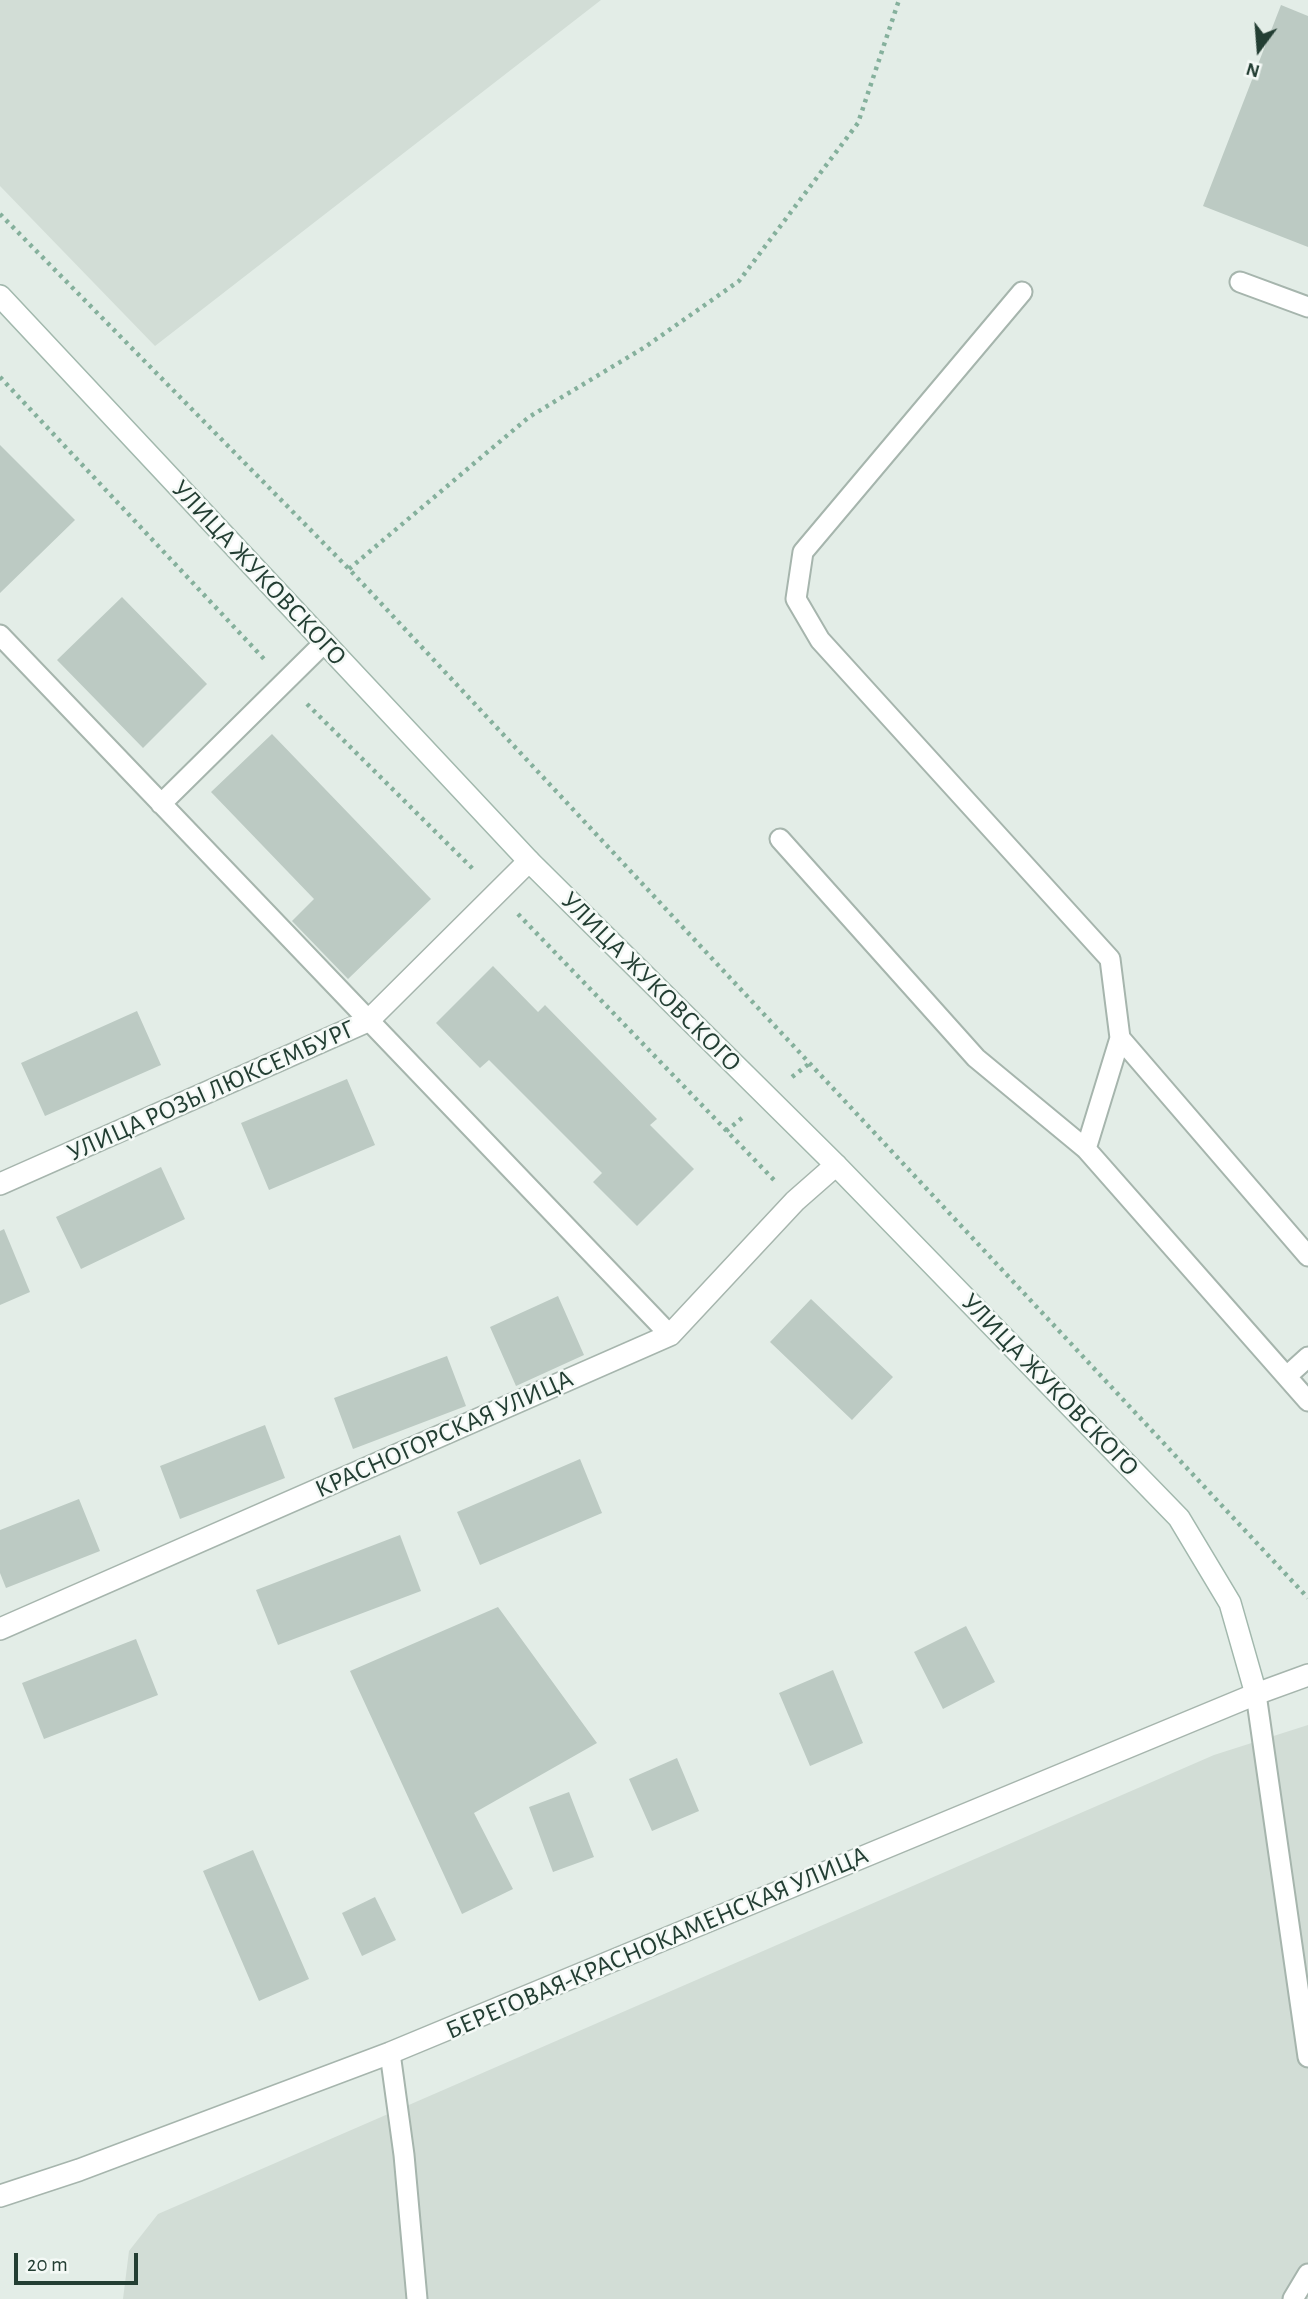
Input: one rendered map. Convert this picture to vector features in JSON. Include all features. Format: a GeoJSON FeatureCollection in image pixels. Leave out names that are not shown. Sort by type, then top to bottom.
{"type":"FeatureCollection","features":[{"type":"Feature","properties":{"kind":"street","name":"УЛИЦА ЖУКОВСКОГО"},"geometry":{"type":"LineString","coordinates":[[0,296],[529,861],[836,1165],[1179,1518],[1230,1603],[1256,1694]]}},
{"type":"Feature","properties":{"kind":"street","name":"УЛИЦА РОЗЫ ЛЮКСЕМБУРГ"},"geometry":{"type":"LineString","coordinates":[[0,1184],[368,1021],[529,861]]}},
{"type":"Feature","properties":{"kind":"street","name":"КРАСНОГОРСКАЯ УЛИЦА"},"geometry":{"type":"LineString","coordinates":[[0,1629],[670,1335],[795,1201],[836,1165]]}},
{"type":"Feature","properties":{"kind":"street","name":"БЕРЕГОВАЯ-КРАСНОКАМЕНСКАЯ УЛИЦА"},"geometry":{"type":"LineString","coordinates":[[0,2196],[79,2170],[390,2053],[1256,1694],[1308,1675]]}},
{"type":"Feature","properties":{"kind":"lane"},"geometry":{"type":"LineString","coordinates":[[1240,282],[1308,307]]}},
{"type":"Feature","properties":{"kind":"lane"},"geometry":{"type":"LineString","coordinates":[[1022,292],[803,552],[796,599],[820,640],[1110,958],[1120,1038],[1086,1149]]}},
{"type":"Feature","properties":{"kind":"lane"},"geometry":{"type":"LineString","coordinates":[[0,635],[670,1335]]}},
{"type":"Feature","properties":{"kind":"lane"},"geometry":{"type":"LineString","coordinates":[[161,804],[324,643]]}},
{"type":"Feature","properties":{"kind":"lane"},"geometry":{"type":"LineString","coordinates":[[780,839],[976,1058],[1086,1149],[1308,1401]]}},
{"type":"Feature","properties":{"kind":"lane"},"geometry":{"type":"LineString","coordinates":[[1120,1038],[1308,1256]]}},
{"type":"Feature","properties":{"kind":"lane"},"geometry":{"type":"LineString","coordinates":[[1287,1376],[1308,1357]]}},
{"type":"Feature","properties":{"kind":"lane"},"geometry":{"type":"LineString","coordinates":[[1256,1694],[1308,2057]]}},
{"type":"Feature","properties":{"kind":"lane"},"geometry":{"type":"LineString","coordinates":[[390,2053],[404,2155],[417,2299]]}},
{"type":"Feature","properties":{"kind":"lane"},"geometry":{"type":"LineString","coordinates":[[1293,2299],[1308,2274]]}},
{"type":"Feature","properties":{"kind":"path"},"geometry":{"type":"LineString","coordinates":[[349,569],[529,417],[645,347],[739,281],[858,123],[899,0]]}},
{"type":"Feature","properties":{"kind":"path"},"geometry":{"type":"LineString","coordinates":[[0,214],[349,569],[1308,1598]]}},
{"type":"Feature","properties":{"kind":"path"},"geometry":{"type":"LineString","coordinates":[[0,377],[285,681],[498,894],[795,1201]]}},
{"type":"Feature","properties":{"kind":"shaded area"},"geometry":{"type":"Polygon","coordinates":[[[0,0],[601,0],[155,346],[0,186],[0,0]]]}},
{"type":"Feature","properties":{"kind":"shaded area"},"geometry":{"type":"Polygon","coordinates":[[[1308,1725],[1308,2299],[123,2299],[129,2251],[158,2214],[1214,1755],[1308,1725]]]}},
{"type":"Feature","properties":{"kind":"building"},"geometry":{"type":"Polygon","coordinates":[[[1281,5],[1308,16],[1308,247],[1203,206],[1281,5]]]}},
{"type":"Feature","properties":{"kind":"building"},"geometry":{"type":"Polygon","coordinates":[[[0,445],[75,520],[0,593],[0,445]]]}},
{"type":"Feature","properties":{"kind":"building"},"geometry":{"type":"Polygon","coordinates":[[[122,597],[207,684],[143,748],[57,660],[122,597]]]}},
{"type":"Feature","properties":{"kind":"building"},"geometry":{"type":"Polygon","coordinates":[[[272,734],[431,899],[348,979],[292,921],[314,899],[211,792],[272,734]]]}},
{"type":"Feature","properties":{"kind":"building"},"geometry":{"type":"Polygon","coordinates":[[[493,966],[538,1012],[545,1005],[657,1119],[650,1125],[694,1169],[637,1226],[593,1182],[602,1173],[489,1060],[480,1068],[436,1023],[493,966]]]}},
{"type":"Feature","properties":{"kind":"building"},"geometry":{"type":"Polygon","coordinates":[[[137,1011],[161,1065],[45,1116],[21,1063],[137,1011]]]}},
{"type":"Feature","properties":{"kind":"building"},"geometry":{"type":"Polygon","coordinates":[[[347,1079],[375,1145],[269,1190],[241,1123],[347,1079]]]}},
{"type":"Feature","properties":{"kind":"building"},"geometry":{"type":"Polygon","coordinates":[[[161,1167],[185,1219],[81,1269],[56,1217],[161,1167]]]}},
{"type":"Feature","properties":{"kind":"building"},"geometry":{"type":"Polygon","coordinates":[[[4,1229],[30,1292],[0,1305],[0,1231],[4,1229]]]}},
{"type":"Feature","properties":{"kind":"building"},"geometry":{"type":"Polygon","coordinates":[[[558,1296],[584,1355],[516,1386],[490,1327],[558,1296]]]}},
{"type":"Feature","properties":{"kind":"building"},"geometry":{"type":"Polygon","coordinates":[[[811,1299],[893,1377],[852,1420],[770,1342],[811,1299]]]}},
{"type":"Feature","properties":{"kind":"building"},"geometry":{"type":"Polygon","coordinates":[[[447,1356],[466,1406],[353,1449],[334,1398],[447,1356]]]}},
{"type":"Feature","properties":{"kind":"building"},"geometry":{"type":"Polygon","coordinates":[[[265,1425],[285,1478],[180,1519],[160,1466],[265,1425]]]}},
{"type":"Feature","properties":{"kind":"building"},"geometry":{"type":"Polygon","coordinates":[[[580,1459],[602,1513],[480,1565],[457,1512],[580,1459]]]}},
{"type":"Feature","properties":{"kind":"building"},"geometry":{"type":"Polygon","coordinates":[[[79,1499],[100,1551],[6,1588],[0,1573],[0,1530],[79,1499]]]}},
{"type":"Feature","properties":{"kind":"building"},"geometry":{"type":"Polygon","coordinates":[[[400,1535],[421,1591],[278,1645],[256,1590],[400,1535]]]}},
{"type":"Feature","properties":{"kind":"building"},"geometry":{"type":"Polygon","coordinates":[[[498,1607],[597,1743],[474,1813],[513,1889],[462,1914],[350,1671],[498,1607]]]}},
{"type":"Feature","properties":{"kind":"building"},"geometry":{"type":"Polygon","coordinates":[[[966,1626],[995,1682],[943,1709],[914,1652],[966,1626]]]}},
{"type":"Feature","properties":{"kind":"building"},"geometry":{"type":"Polygon","coordinates":[[[136,1639],[158,1695],[44,1739],[22,1683],[136,1639]]]}},
{"type":"Feature","properties":{"kind":"building"},"geometry":{"type":"Polygon","coordinates":[[[833,1670],[863,1743],[810,1766],[779,1693],[833,1670]]]}},
{"type":"Feature","properties":{"kind":"building"},"geometry":{"type":"Polygon","coordinates":[[[677,1758],[699,1811],[652,1831],[629,1779],[677,1758]]]}},
{"type":"Feature","properties":{"kind":"building"},"geometry":{"type":"Polygon","coordinates":[[[569,1792],[594,1857],[553,1872],[529,1807],[569,1792]]]}},
{"type":"Feature","properties":{"kind":"building"},"geometry":{"type":"Polygon","coordinates":[[[253,1850],[309,1979],[259,2001],[203,1871],[253,1850]]]}},
{"type":"Feature","properties":{"kind":"building"},"geometry":{"type":"Polygon","coordinates":[[[375,1897],[396,1940],[362,1956],[342,1913],[375,1897]]]}}]}
